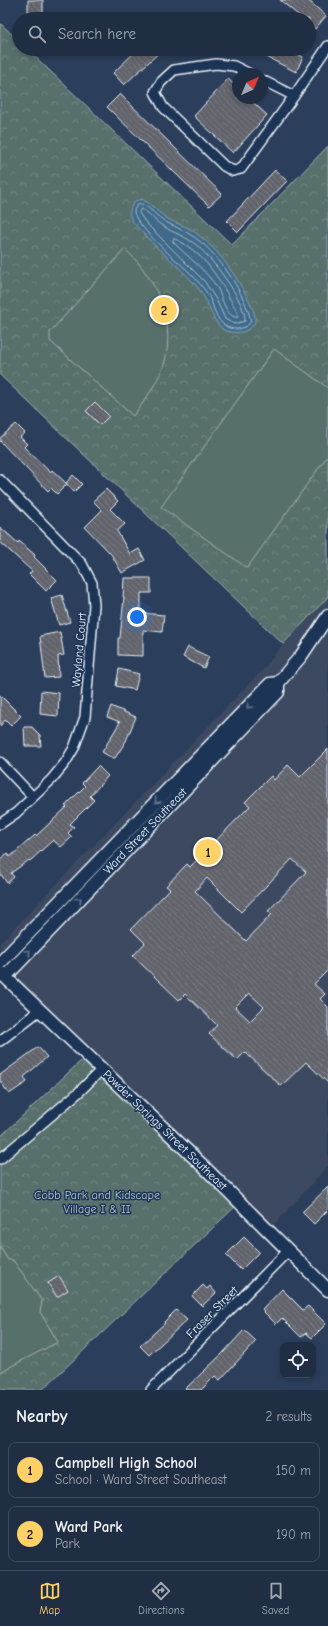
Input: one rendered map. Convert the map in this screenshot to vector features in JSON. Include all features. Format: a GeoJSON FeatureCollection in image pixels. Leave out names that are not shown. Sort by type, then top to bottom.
{"type":"FeatureCollection","features":[{"type":"Feature","properties":{"kind":"street"},"geometry":{"type":"LineString","coordinates":[[238,68],[234,66],[216,64],[174,70],[162,82],[155,92],[163,107],[224,166],[233,171],[241,169],[328,46]]}},
{"type":"Feature","properties":{"kind":"street"},"geometry":{"type":"LineString","coordinates":[[268,83],[294,96]]}},
{"type":"Feature","properties":{"kind":"street","name":"Wayland Court"},"geometry":{"type":"LineString","coordinates":[[0,480],[82,564],[88,574],[94,593],[85,717],[81,732],[65,763],[33,797],[0,824]]}},
{"type":"Feature","properties":{"kind":"street","name":"Ward Street Southeast"},"geometry":{"type":"LineString","coordinates":[[3,974],[278,692],[278,683],[301,656],[328,616]]}},
{"type":"Feature","properties":{"kind":"street","name":"Ward Street Southeast"},"geometry":{"type":"LineString","coordinates":[[0,963],[270,684],[278,683]]}},
{"type":"Feature","properties":{"kind":"street"},"geometry":{"type":"LineString","coordinates":[[0,762],[33,797]]}},
{"type":"Feature","properties":{"kind":"street","name":"Powder Springs Street Southeast"},"geometry":{"type":"LineString","coordinates":[[3,974],[289,1250],[328,1290]]}},
{"type":"Feature","properties":{"kind":"street"},"geometry":{"type":"LineString","coordinates":[[0,1041],[40,1010]]}},
{"type":"Feature","properties":{"kind":"street"},"geometry":{"type":"LineString","coordinates":[[0,1159],[79,1092],[102,1070]]}},
{"type":"Feature","properties":{"kind":"street","name":"Fraser Street"},"geometry":{"type":"LineString","coordinates":[[151,1390],[289,1250]]}},
{"type":"Feature","properties":{"kind":"shaded area"},"geometry":{"type":"Polygon","coordinates":[[[0,23],[12,34],[12,56],[34,56],[232,245],[328,146],[328,1166],[269,1230],[239,1202],[42,1390],[0,1390],[0,1137],[85,1057],[0,975],[0,943],[265,667],[283,644],[0,375],[0,23]]]}},
{"type":"Feature","properties":{"kind":"green space"},"geometry":{"type":"Polygon","coordinates":[[[0,23],[12,34],[12,56],[34,56],[232,245],[328,146],[328,597],[283,644],[0,375],[0,23]]]}},
{"type":"Feature","properties":{"kind":"green space"},"geometry":{"type":"Polygon","coordinates":[[[125,249],[142,268],[160,298],[167,323],[168,336],[165,362],[160,374],[148,396],[133,416],[50,341],[50,332],[125,249]]]}},
{"type":"Feature","properties":{"kind":"green space"},"geometry":{"type":"Polygon","coordinates":[[[274,349],[328,388],[328,455],[247,568],[161,507],[274,349]]]}},
{"type":"Feature","properties":{"kind":"green space","name":"Cobb Park and Kidscape Village I & II"},"geometry":{"type":"Polygon","coordinates":[[[85,1057],[240,1202],[42,1390],[0,1390],[0,1137],[85,1057]]]}},
{"type":"Feature","properties":{"kind":"green space"},"geometry":{"type":"Polygon","coordinates":[[[0,1247],[8,1260],[13,1260],[42,1301],[40,1312],[58,1342],[0,1372],[0,1247]]]}},
{"type":"Feature","properties":{"kind":"water"},"geometry":{"type":"Polygon","coordinates":[[[142,199],[168,219],[196,233],[218,254],[235,276],[250,303],[255,316],[254,324],[251,327],[240,332],[226,331],[216,322],[199,289],[132,220],[130,214],[131,208],[135,201],[142,199]]]}},
{"type":"Feature","properties":{"kind":"building"},"geometry":{"type":"Polygon","coordinates":[[[28,0],[43,0],[43,12],[28,12],[28,0]]]}},
{"type":"Feature","properties":{"kind":"building"},"geometry":{"type":"Polygon","coordinates":[[[280,0],[308,0],[326,16],[316,28],[316,12],[295,12],[280,0]]]}},
{"type":"Feature","properties":{"kind":"building"},"geometry":{"type":"Polygon","coordinates":[[[131,56],[155,56],[124,85],[113,73],[131,56]]]}},
{"type":"Feature","properties":{"kind":"building"},"geometry":{"type":"Polygon","coordinates":[[[265,56],[303,57],[296,72],[265,56]]]}},
{"type":"Feature","properties":{"kind":"building"},"geometry":{"type":"Polygon","coordinates":[[[228,79],[232,83],[232,104],[255,104],[267,115],[233,153],[194,116],[228,79]]]}},
{"type":"Feature","properties":{"kind":"building"},"geometry":{"type":"Polygon","coordinates":[[[120,94],[222,194],[209,206],[107,107],[120,94]]]}},
{"type":"Feature","properties":{"kind":"building"},"geometry":{"type":"Polygon","coordinates":[[[275,170],[287,181],[238,232],[227,221],[275,170]]]}},
{"type":"Feature","properties":{"kind":"building"},"geometry":{"type":"Polygon","coordinates":[[[95,402],[109,416],[100,425],[86,411],[95,402]]]}},
{"type":"Feature","properties":{"kind":"building"},"geometry":{"type":"Polygon","coordinates":[[[16,424],[25,433],[20,437],[27,444],[24,447],[50,472],[52,470],[67,484],[57,494],[51,488],[48,491],[0,441],[0,438],[16,424]]]}},
{"type":"Feature","properties":{"kind":"building"},"geometry":{"type":"Polygon","coordinates":[[[73,475],[82,484],[74,492],[66,483],[73,475]]]}},
{"type":"Feature","properties":{"kind":"building"},"geometry":{"type":"Polygon","coordinates":[[[106,489],[118,501],[110,509],[125,524],[117,531],[130,554],[139,549],[145,560],[122,573],[111,554],[85,527],[102,510],[93,501],[106,489]]]}},
{"type":"Feature","properties":{"kind":"building"},"geometry":{"type":"Polygon","coordinates":[[[0,527],[18,543],[19,541],[35,555],[34,557],[57,580],[46,591],[29,574],[32,571],[0,542],[0,527]]]}},
{"type":"Feature","properties":{"kind":"building"},"geometry":{"type":"Polygon","coordinates":[[[124,578],[151,578],[151,593],[141,593],[141,613],[164,615],[162,632],[143,630],[143,656],[118,655],[118,638],[120,638],[124,597],[124,578]]]}},
{"type":"Feature","properties":{"kind":"building"},"geometry":{"type":"Polygon","coordinates":[[[62,595],[70,622],[59,625],[51,598],[62,595]]]}},
{"type":"Feature","properties":{"kind":"building"},"geometry":{"type":"Polygon","coordinates":[[[60,632],[64,655],[58,656],[59,677],[45,678],[40,636],[60,632]]]}},
{"type":"Feature","properties":{"kind":"building"},"geometry":{"type":"Polygon","coordinates":[[[188,647],[209,657],[204,668],[183,657],[188,647]]]}},
{"type":"Feature","properties":{"kind":"building"},"geometry":{"type":"Polygon","coordinates":[[[119,669],[139,674],[135,690],[116,686],[119,669]]]}},
{"type":"Feature","properties":{"kind":"building"},"geometry":{"type":"Polygon","coordinates":[[[41,691],[59,693],[58,716],[40,714],[41,691]]]}},
{"type":"Feature","properties":{"kind":"building"},"geometry":{"type":"Polygon","coordinates":[[[0,695],[21,716],[11,726],[5,720],[0,726],[0,695]]]}},
{"type":"Feature","properties":{"kind":"building"},"geometry":{"type":"Polygon","coordinates":[[[111,706],[136,717],[126,741],[115,758],[112,758],[102,752],[120,722],[107,717],[111,706]]]}},
{"type":"Feature","properties":{"kind":"building"},"geometry":{"type":"Polygon","coordinates":[[[24,727],[32,727],[40,735],[41,746],[25,746],[24,727]]]}},
{"type":"Feature","properties":{"kind":"building"},"geometry":{"type":"Polygon","coordinates":[[[328,749],[328,970],[314,984],[325,994],[320,999],[328,1007],[328,1083],[306,1062],[281,1086],[245,1052],[237,1060],[209,1034],[217,1025],[185,994],[179,1000],[133,956],[145,943],[131,929],[170,889],[166,886],[187,864],[190,867],[250,806],[245,802],[271,776],[274,780],[288,765],[300,777],[328,749]],[[292,859],[241,912],[207,878],[195,891],[246,941],[272,914],[268,911],[306,872],[292,859]],[[249,993],[235,1007],[250,1021],[264,1007],[249,993]]]}},
{"type":"Feature","properties":{"kind":"building"},"geometry":{"type":"Polygon","coordinates":[[[98,766],[108,776],[90,796],[94,800],[70,824],[74,827],[68,833],[72,837],[61,847],[53,840],[30,861],[29,860],[11,873],[14,877],[7,883],[0,873],[0,859],[8,853],[10,857],[35,835],[36,836],[67,807],[65,806],[85,786],[82,783],[98,766]]]}},
{"type":"Feature","properties":{"kind":"building"},"geometry":{"type":"Polygon","coordinates":[[[38,1047],[47,1057],[24,1077],[27,1082],[9,1094],[0,1081],[0,1075],[38,1047]]]}},
{"type":"Feature","properties":{"kind":"building"},"geometry":{"type":"Polygon","coordinates":[[[328,1187],[328,1210],[314,1224],[302,1212],[328,1187]]]}},
{"type":"Feature","properties":{"kind":"building"},"geometry":{"type":"Polygon","coordinates":[[[244,1237],[259,1252],[241,1270],[226,1255],[244,1237]]]}},
{"type":"Feature","properties":{"kind":"building"},"geometry":{"type":"Polygon","coordinates":[[[59,1276],[68,1290],[57,1297],[48,1283],[59,1276]]]}},
{"type":"Feature","properties":{"kind":"building"},"geometry":{"type":"Polygon","coordinates":[[[203,1285],[207,1289],[210,1286],[216,1293],[202,1306],[192,1296],[203,1285]]]}},
{"type":"Feature","properties":{"kind":"building"},"geometry":{"type":"Polygon","coordinates":[[[282,1289],[303,1310],[308,1306],[326,1324],[312,1338],[306,1333],[301,1337],[282,1318],[276,1324],[262,1310],[282,1289]]]}},
{"type":"Feature","properties":{"kind":"building"},"geometry":{"type":"Polygon","coordinates":[[[176,1310],[187,1320],[149,1355],[140,1346],[165,1323],[164,1322],[176,1310]]]}},
{"type":"Feature","properties":{"kind":"building"},"geometry":{"type":"Polygon","coordinates":[[[244,1330],[256,1341],[220,1380],[215,1376],[201,1390],[184,1390],[222,1354],[244,1330]]]}},
{"type":"Feature","properties":{"kind":"place","name":"Ward Park"},"geometry":{"type":"Point","coordinates":[164,310]}},
{"type":"Feature","properties":{"kind":"place","name":"Campbell High School"},"geometry":{"type":"Point","coordinates":[208,852]}}]}
